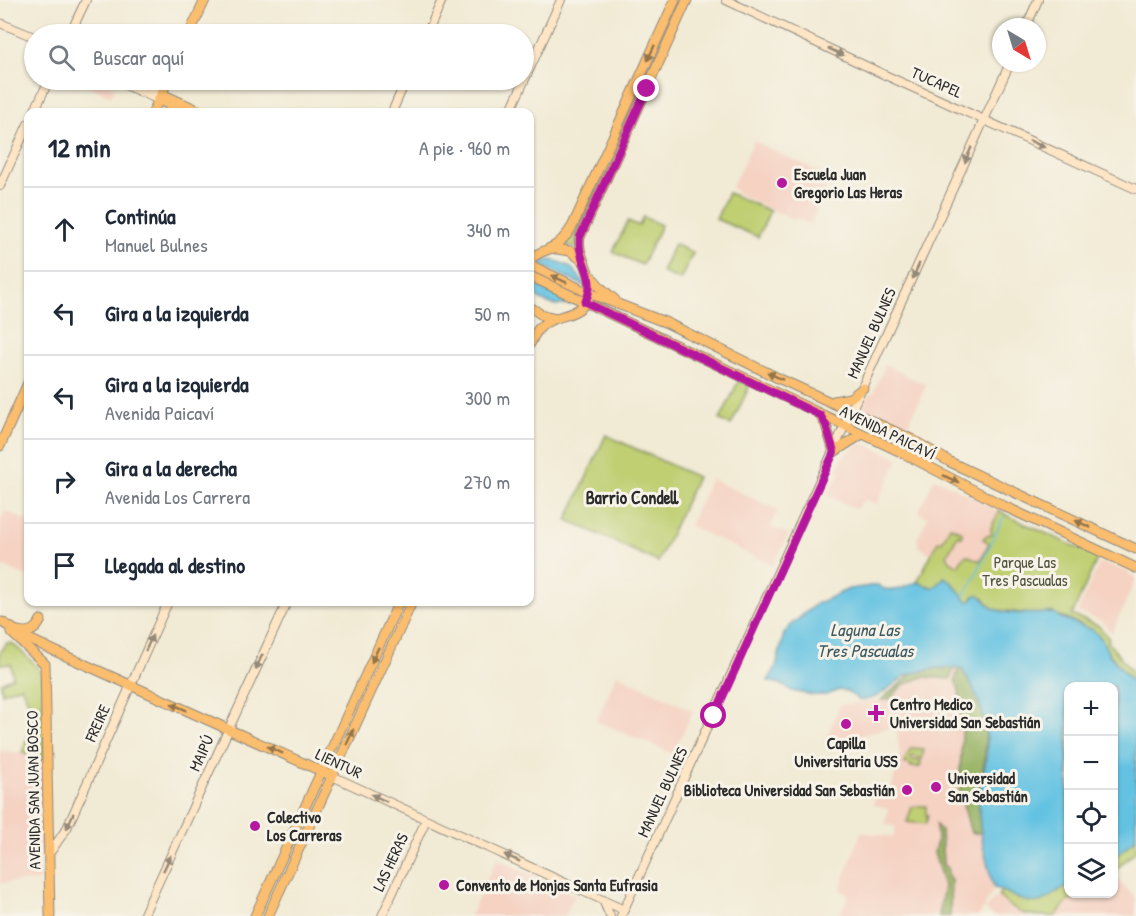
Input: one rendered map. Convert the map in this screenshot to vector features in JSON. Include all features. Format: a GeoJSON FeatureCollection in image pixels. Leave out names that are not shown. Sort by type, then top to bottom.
{"type":"FeatureCollection","features":[{"type":"Feature","properties":{"kind":"main road"},"geometry":{"type":"LineString","coordinates":[[75,24],[86,0]]}},
{"type":"Feature","properties":{"kind":"main road"},"geometry":{"type":"LineString","coordinates":[[194,24],[205,0]]}},
{"type":"Feature","properties":{"kind":"main road"},"geometry":{"type":"LineString","coordinates":[[431,24],[442,0]]}},
{"type":"Feature","properties":{"kind":"main road"},"geometry":{"type":"LineString","coordinates":[[534,59],[561,0]]}},
{"type":"Feature","properties":{"kind":"main road"},"geometry":{"type":"LineString","coordinates":[[534,256],[564,238],[572,227],[675,0]]}},
{"type":"Feature","properties":{"kind":"main road"},"geometry":{"type":"LineString","coordinates":[[534,338],[542,325],[575,312],[587,298],[590,281],[580,248],[580,237],[687,0]]}},
{"type":"Feature","properties":{"kind":"main road","name":"TUCAPEL"},"geometry":{"type":"LineString","coordinates":[[726,0],[1136,189]]}},
{"type":"Feature","properties":{"kind":"main road"},"geometry":{"type":"LineString","coordinates":[[1030,18],[1038,0]]}},
{"type":"Feature","properties":{"kind":"main road"},"geometry":{"type":"LineString","coordinates":[[0,23],[24,33]]}},
{"type":"Feature","properties":{"kind":"main road","name":"MANUEL BULNES"},"geometry":{"type":"LineString","coordinates":[[623,913],[1006,72]]}},
{"type":"Feature","properties":{"kind":"main road"},"geometry":{"type":"LineString","coordinates":[[36,108],[44,90]]}},
{"type":"Feature","properties":{"kind":"main road"},"geometry":{"type":"LineString","coordinates":[[141,90],[191,108]]}},
{"type":"Feature","properties":{"kind":"main road"},"geometry":{"type":"LineString","coordinates":[[148,90],[178,108]]}},
{"type":"Feature","properties":{"kind":"main road"},"geometry":{"type":"LineString","coordinates":[[155,108],[163,90]]}},
{"type":"Feature","properties":{"kind":"main road"},"geometry":{"type":"LineString","coordinates":[[394,108],[402,90]]}},
{"type":"Feature","properties":{"kind":"main road"},"geometry":{"type":"LineString","coordinates":[[512,108],[520,90]]}},
{"type":"Feature","properties":{"kind":"main road"},"geometry":{"type":"LineString","coordinates":[[0,186],[24,133]]}},
{"type":"Feature","properties":{"kind":"main road"},"geometry":{"type":"LineString","coordinates":[[550,248],[570,251],[605,292],[633,309]]}},
{"type":"Feature","properties":{"kind":"main road","name":"AVENIDA PAICAVÍ"},"geometry":{"type":"LineString","coordinates":[[534,267],[587,298],[820,415],[1022,515],[1136,567]]}},
{"type":"Feature","properties":{"kind":"main road","name":"AVENIDA PAICAVÍ"},"geometry":{"type":"LineString","coordinates":[[534,278],[587,298],[633,309],[667,323],[780,379],[910,439],[950,462],[1136,549]]}},
{"type":"Feature","properties":{"kind":"main road"},"geometry":{"type":"LineString","coordinates":[[534,310],[542,315],[559,318]]}},
{"type":"Feature","properties":{"kind":"main road"},"geometry":{"type":"LineString","coordinates":[[828,400],[846,400],[863,388]]}},
{"type":"Feature","properties":{"kind":"main road"},"geometry":{"type":"LineString","coordinates":[[0,446],[24,392]]}},
{"type":"Feature","properties":{"kind":"main road"},"geometry":{"type":"LineString","coordinates":[[820,415],[826,425],[834,452],[862,434]]}},
{"type":"Feature","properties":{"kind":"main road","name":"FREIRE"},"geometry":{"type":"LineString","coordinates":[[49,854],[67,828],[166,606]]}},
{"type":"Feature","properties":{"kind":"main road","name":"MAIPÚ"},"geometry":{"type":"LineString","coordinates":[[142,916],[285,606]]}},
{"type":"Feature","properties":{"kind":"main road"},"geometry":{"type":"LineString","coordinates":[[255,916],[397,606]]}},
{"type":"Feature","properties":{"kind":"main road"},"geometry":{"type":"LineString","coordinates":[[268,916],[410,606]]}},
{"type":"Feature","properties":{"kind":"main road"},"geometry":{"type":"LineString","coordinates":[[15,630],[31,632],[41,620]]}},
{"type":"Feature","properties":{"kind":"main road","name":"LIENTUR"},"geometry":{"type":"LineString","coordinates":[[1,621],[42,644],[603,900],[623,913]]}},
{"type":"Feature","properties":{"kind":"main road","name":"AVENIDA SAN JUAN BOSCO"},"geometry":{"type":"LineString","coordinates":[[1,621],[45,664],[50,916]]}},
{"type":"Feature","properties":{"kind":"main road","name":"LAS HERAS"},"geometry":{"type":"LineString","coordinates":[[382,916],[426,820]]}},
{"type":"Feature","properties":{"kind":"main road"},"geometry":{"type":"LineString","coordinates":[[603,900],[610,916]]}},
{"type":"Feature","properties":{"kind":"shaded area"},"geometry":{"type":"Polygon","coordinates":[[[98,90],[114,90],[111,96],[98,90]]]}},
{"type":"Feature","properties":{"kind":"shaded area","name":"Escuela Juan Gregorio Las Heras"},"geometry":{"type":"Polygon","coordinates":[[[754,141],[832,178],[810,224],[796,218],[794,220],[731,188],[754,141]]]}},
{"type":"Feature","properties":{"kind":"shaded area"},"geometry":{"type":"Polygon","coordinates":[[[885,365],[926,385],[906,430],[862,410],[870,393],[873,394],[885,365]]]}},
{"type":"Feature","properties":{"kind":"shaded area"},"geometry":{"type":"Polygon","coordinates":[[[861,443],[899,458],[877,504],[865,499],[855,509],[827,495],[841,472],[837,470],[844,455],[861,443]]]}},
{"type":"Feature","properties":{"kind":"shaded area"},"geometry":{"type":"Polygon","coordinates":[[[935,478],[1003,512],[969,585],[927,564],[932,554],[919,547],[917,539],[928,517],[918,512],[935,478]]]}},
{"type":"Feature","properties":{"kind":"shaded area"},"geometry":{"type":"Polygon","coordinates":[[[711,479],[778,510],[770,527],[789,534],[773,565],[689,526],[711,479]]]}},
{"type":"Feature","properties":{"kind":"shaded area"},"geometry":{"type":"Polygon","coordinates":[[[5,511],[24,519],[24,575],[0,565],[0,522],[5,511]]]}},
{"type":"Feature","properties":{"kind":"shaded area"},"geometry":{"type":"Polygon","coordinates":[[[1100,562],[1129,572],[1128,574],[1136,578],[1112,633],[1102,621],[1077,612],[1100,562]]]}},
{"type":"Feature","properties":{"kind":"shaded area","name":"Universidad San Sebastián"},"geometry":{"type":"Polygon","coordinates":[[[936,668],[961,668],[986,758],[979,818],[994,888],[979,916],[839,916],[849,895],[840,890],[861,832],[893,837],[896,827],[885,824],[888,809],[873,804],[879,790],[890,794],[900,754],[896,726],[824,745],[840,705],[881,700],[913,673],[936,668]]]}},
{"type":"Feature","properties":{"kind":"shaded area"},"geometry":{"type":"Polygon","coordinates":[[[617,674],[693,711],[673,754],[596,721],[617,674]]]}},
{"type":"Feature","properties":{"kind":"shaded area"},"geometry":{"type":"Polygon","coordinates":[[[0,750],[44,759],[39,881],[0,883],[0,750]]]}},
{"type":"Feature","properties":{"kind":"shaded area"},"geometry":{"type":"Polygon","coordinates":[[[497,859],[575,895],[565,916],[470,916],[497,859]]]}},
{"type":"Feature","properties":{"kind":"shaded area"},"geometry":{"type":"Polygon","coordinates":[[[1118,880],[1136,898],[1136,916],[1056,916],[1066,902],[1076,898],[1118,898],[1118,880]]]}},
{"type":"Feature","properties":{"kind":"shaded area"},"geometry":{"type":"Polygon","coordinates":[[[998,896],[1014,911],[1034,916],[993,916],[985,909],[998,896]]]}},
{"type":"Feature","properties":{"kind":"green space"},"geometry":{"type":"Polygon","coordinates":[[[643,83],[578,231],[575,249],[565,244],[575,230],[643,83]]]}},
{"type":"Feature","properties":{"kind":"green space"},"geometry":{"type":"Polygon","coordinates":[[[728,193],[770,211],[758,237],[716,219],[728,193]]]}},
{"type":"Feature","properties":{"kind":"green space"},"geometry":{"type":"Polygon","coordinates":[[[643,217],[661,225],[642,265],[613,252],[628,221],[639,226],[643,217]]]}},
{"type":"Feature","properties":{"kind":"green space"},"geometry":{"type":"Polygon","coordinates":[[[674,244],[693,253],[680,280],[662,272],[674,244]]]}},
{"type":"Feature","properties":{"kind":"green space"},"geometry":{"type":"Polygon","coordinates":[[[739,380],[750,385],[731,425],[720,420],[739,380]]]}},
{"type":"Feature","properties":{"kind":"green space"},"geometry":{"type":"Polygon","coordinates":[[[606,435],[697,477],[658,562],[567,520],[606,435]]]}},
{"type":"Feature","properties":{"kind":"green space","name":"Parque Las Tres Pascualas"},"geometry":{"type":"Polygon","coordinates":[[[1000,510],[1006,515],[1098,557],[1072,615],[1099,626],[1109,639],[1108,642],[1136,677],[1136,686],[1093,630],[1051,612],[1041,615],[998,610],[992,608],[983,597],[969,602],[959,595],[954,584],[940,584],[934,588],[917,582],[938,541],[942,542],[950,526],[962,532],[962,537],[958,535],[947,555],[950,561],[958,566],[963,557],[967,555],[980,561],[989,543],[983,539],[992,535],[991,528],[1000,510]]]}},
{"type":"Feature","properties":{"kind":"green space"},"geometry":{"type":"Polygon","coordinates":[[[7,643],[12,643],[36,665],[43,677],[44,759],[22,753],[35,716],[21,686],[2,693],[1,683],[13,677],[11,664],[0,664],[0,653],[7,643]]]}},
{"type":"Feature","properties":{"kind":"green space"},"geometry":{"type":"Polygon","coordinates":[[[959,667],[972,683],[983,712],[985,747],[979,815],[981,833],[971,833],[959,789],[962,734],[959,690],[955,680],[959,667]]]}},
{"type":"Feature","properties":{"kind":"green space"},"geometry":{"type":"Polygon","coordinates":[[[936,668],[955,668],[950,679],[923,677],[903,685],[890,699],[881,700],[913,673],[936,668]]]}},
{"type":"Feature","properties":{"kind":"green space"},"geometry":{"type":"Polygon","coordinates":[[[911,748],[924,749],[922,759],[911,757],[912,760],[921,761],[920,767],[911,767],[904,763],[911,748]]]}},
{"type":"Feature","properties":{"kind":"green space"},"geometry":{"type":"Polygon","coordinates":[[[926,806],[926,815],[928,815],[926,824],[907,822],[912,807],[926,806]]]}},
{"type":"Feature","properties":{"kind":"green space"},"geometry":{"type":"Polygon","coordinates":[[[936,825],[941,831],[943,865],[947,867],[951,880],[950,916],[939,916],[944,886],[934,853],[937,841],[936,825]]]}},
{"type":"Feature","properties":{"kind":"green space"},"geometry":{"type":"Polygon","coordinates":[[[1136,838],[1136,851],[1118,867],[1118,854],[1136,838]]]}},
{"type":"Feature","properties":{"kind":"green space"},"geometry":{"type":"Polygon","coordinates":[[[1064,888],[1064,898],[1076,898],[1066,902],[1056,916],[1037,916],[1012,908],[998,896],[1002,890],[1018,899],[1038,902],[1064,888]]]}},
{"type":"Feature","properties":{"kind":"water"},"geometry":{"type":"Polygon","coordinates":[[[549,260],[571,268],[579,275],[584,286],[537,263],[549,260]]]}},
{"type":"Feature","properties":{"kind":"water"},"geometry":{"type":"Polygon","coordinates":[[[534,283],[576,303],[562,305],[534,295],[534,283]]]}},
{"type":"Feature","properties":{"kind":"water","name":"Laguna Las Tres Pascualas"},"geometry":{"type":"Polygon","coordinates":[[[944,577],[952,582],[969,602],[973,596],[979,595],[991,607],[999,611],[1055,613],[1059,617],[1093,630],[1101,638],[1109,654],[1136,686],[1136,838],[1118,854],[1118,682],[1064,682],[1064,888],[1043,901],[1027,902],[994,888],[983,845],[979,812],[987,747],[985,723],[978,700],[961,668],[936,668],[913,673],[905,676],[878,696],[865,700],[839,690],[826,695],[811,695],[792,691],[781,684],[768,681],[776,667],[784,634],[816,604],[849,589],[878,585],[884,589],[897,590],[917,582],[929,587],[938,585],[944,577]]]}},
{"type":"Feature","properties":{"kind":"waterway"},"geometry":{"type":"LineString","coordinates":[[963,596],[971,585],[1004,516]]}},
{"type":"Feature","properties":{"kind":"place","name":"Escuela Juan Gregorio Las Heras"},"geometry":{"type":"Point","coordinates":[782,183]}},
{"type":"Feature","properties":{"kind":"place","name":"Centro Medico Universidad San Sebastián"},"geometry":{"type":"Point","coordinates":[876,713]}},
{"type":"Feature","properties":{"kind":"place","name":"Capilla Universitaria USS"},"geometry":{"type":"Point","coordinates":[846,724]}},
{"type":"Feature","properties":{"kind":"place","name":"Universidad San Sebastián"},"geometry":{"type":"Point","coordinates":[936,787]}},
{"type":"Feature","properties":{"kind":"place","name":"Biblioteca Universidad San Sebastián"},"geometry":{"type":"Point","coordinates":[907,790]}},
{"type":"Feature","properties":{"kind":"place","name":"Colectivo Los Carreras"},"geometry":{"type":"Point","coordinates":[255,826]}},
{"type":"Feature","properties":{"kind":"place","name":"Convento de Monjas Santa Eufrasia"},"geometry":{"type":"Point","coordinates":[444,885]}},
{"type":"Feature","properties":{"kind":"district","name":"Barrio Condell"},"geometry":{"type":"Point","coordinates":[632,497]}},
{"type":"Feature","properties":{"kind":"route"},"geometry":{"type":"LineString","coordinates":[[647,89],[580,237],[580,252],[591,286],[585,302],[820,415],[826,425],[834,452],[714,716]]}}]}
